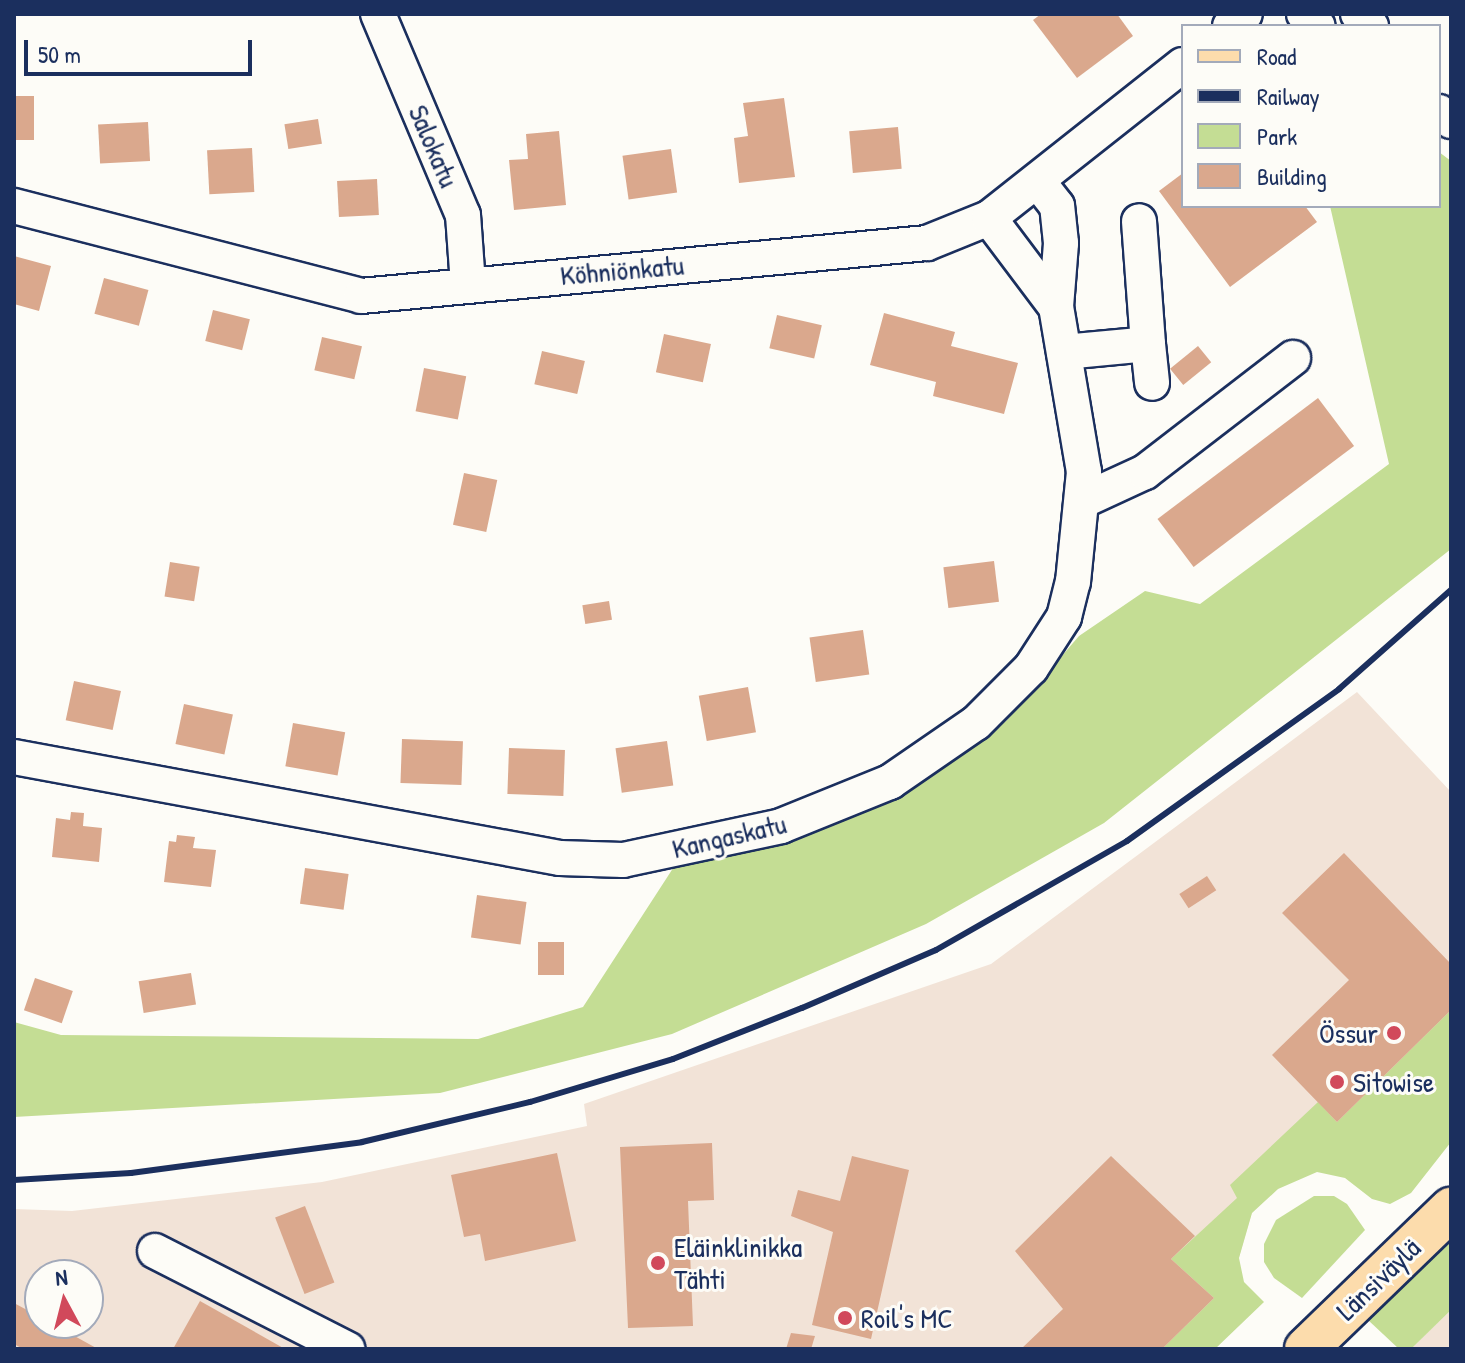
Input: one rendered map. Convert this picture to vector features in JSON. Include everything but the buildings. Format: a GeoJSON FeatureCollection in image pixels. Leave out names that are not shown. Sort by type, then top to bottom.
{"type":"FeatureCollection","features":[{"type":"Feature","properties":{"kind":"main road","name":"Länsiväylä"},"geometry":{"type":"LineString","coordinates":[[1306,1349],[1451,1209]]}},
{"type":"Feature","properties":{"kind":"street","name":"Salokatu"},"geometry":{"type":"LineString","coordinates":[[378,14],[463,215],[468,284]]}},
{"type":"Feature","properties":{"kind":"street","name":"Köhniönkatu"},"geometry":{"type":"LineString","coordinates":[[14,206],[361,296],[927,243],[989,218],[1181,67]]}},
{"type":"Feature","properties":{"kind":"street","name":"Kangaskatu"},"geometry":{"type":"LineString","coordinates":[[14,757],[560,858],[623,860],[781,826],[890,782],[976,723],[1031,668],[1064,617],[1080,545],[1084,472],[1056,307],[1061,243],[1057,206],[1038,182]]}},
{"type":"Feature","properties":{"kind":"street","name":"Kangaskatu"},"geometry":{"type":"LineString","coordinates":[[989,218],[1056,307]]}},
{"type":"Feature","properties":{"kind":"street"},"geometry":{"type":"LineString","coordinates":[[1139,221],[1152,383]]}},
{"type":"Feature","properties":{"kind":"street"},"geometry":{"type":"LineString","coordinates":[[1064,352],[1148,344]]}},
{"type":"Feature","properties":{"kind":"street"},"geometry":{"type":"LineString","coordinates":[[1082,501],[1145,472],[1293,358]]}},
{"type":"Feature","properties":{"kind":"street"},"geometry":{"type":"LineString","coordinates":[[155,1251],[347,1349]]}},
{"type":"Feature","properties":{"kind":"shaded area"},"geometry":{"type":"Polygon","coordinates":[[[1357,692],[1451,792],[1451,1033],[1252,1212],[1227,1299],[1175,1349],[14,1349],[14,1209],[72,1211],[322,1182],[587,1126],[584,1104],[991,964],[1357,692]]]}},
{"type":"Feature","properties":{"kind":"shaded area"},"geometry":{"type":"Polygon","coordinates":[[[1451,1310],[1451,1349],[1411,1349],[1425,1335],[1451,1310]]]}},
{"type":"Feature","properties":{"kind":"green space"},"geometry":{"type":"Polygon","coordinates":[[[1441,154],[1451,161],[1451,549],[1104,823],[926,924],[672,1034],[440,1093],[14,1117],[14,1022],[61,1035],[478,1039],[583,1007],[679,859],[777,840],[898,797],[1006,721],[1079,636],[1145,591],[1200,604],[1389,464],[1330,208],[1441,208],[1441,154]]]}},
{"type":"Feature","properties":{"kind":"green space"},"geometry":{"type":"Polygon","coordinates":[[[1451,1010],[1451,1142],[1411,1193],[1390,1204],[1372,1199],[1345,1178],[1317,1172],[1278,1189],[1252,1213],[1239,1258],[1244,1282],[1264,1302],[1215,1349],[1162,1349],[1214,1298],[1171,1259],[1237,1198],[1230,1185],[1318,1102],[1337,1122],[1451,1010]]]}},
{"type":"Feature","properties":{"kind":"green space"},"geometry":{"type":"Polygon","coordinates":[[[1314,1196],[1334,1196],[1347,1204],[1365,1230],[1302,1298],[1274,1278],[1264,1262],[1264,1244],[1276,1220],[1314,1196]]]}},
{"type":"Feature","properties":{"kind":"green space"},"geometry":{"type":"Polygon","coordinates":[[[1451,1239],[1451,1310],[1411,1349],[1399,1349],[1368,1320],[1451,1239]]]}},
{"type":"Feature","properties":{"kind":"railway"},"geometry":{"type":"LineString","coordinates":[[14,1180],[131,1173],[362,1142],[530,1102],[673,1059],[802,1008],[936,950],[1127,841],[1339,689],[1451,590]]}},
{"type":"Feature","properties":{"kind":"place","name":"Össur"},"geometry":{"type":"Point","coordinates":[1394,1033]}},
{"type":"Feature","properties":{"kind":"place","name":"Sitowise"},"geometry":{"type":"Point","coordinates":[1337,1082]}},
{"type":"Feature","properties":{"kind":"place","name":"Eläinklinikka Tähti"},"geometry":{"type":"Point","coordinates":[658,1263]}},
{"type":"Feature","properties":{"kind":"place","name":"Roil's MC"},"geometry":{"type":"Point","coordinates":[845,1318]}}]}
